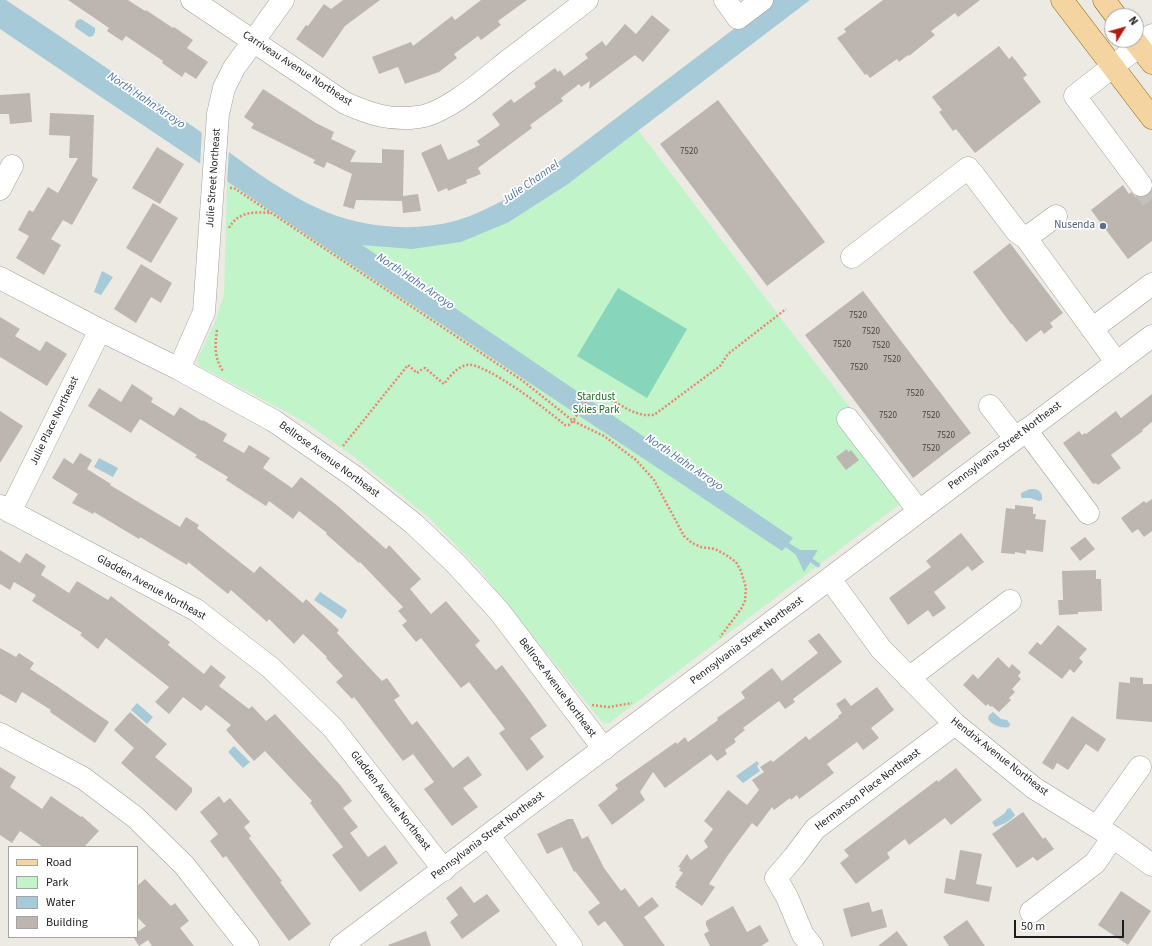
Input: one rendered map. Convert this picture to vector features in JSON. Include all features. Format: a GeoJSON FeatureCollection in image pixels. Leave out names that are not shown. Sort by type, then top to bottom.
{"type":"FeatureCollection","features":[{"type":"Feature","properties":{"kind":"main road"},"geometry":{"type":"LineString","coordinates":[[1062,0],[1152,118]]}},
{"type":"Feature","properties":{"kind":"street","name":"Carriveau Avenue Northeast"},"geometry":{"type":"LineString","coordinates":[[192,0],[345,103],[371,114],[395,118],[420,117],[444,108],[468,92],[587,0]]}},
{"type":"Feature","properties":{"kind":"street","name":"Julie Street Northeast"},"geometry":{"type":"LineString","coordinates":[[180,369],[204,312],[219,187],[217,130],[218,114],[224,88],[234,68],[283,0]]}},
{"type":"Feature","properties":{"kind":"street"},"geometry":{"type":"LineString","coordinates":[[725,0],[738,18],[762,0]]}},
{"type":"Feature","properties":{"kind":"street"},"geometry":{"type":"LineString","coordinates":[[1141,48],[1075,96],[1141,185]]}},
{"type":"Feature","properties":{"kind":"street"},"geometry":{"type":"LineString","coordinates":[[0,189],[12,166]]}},
{"type":"Feature","properties":{"kind":"street"},"geometry":{"type":"LineString","coordinates":[[852,257],[970,171],[1017,232],[1026,238],[1117,363]]}},
{"type":"Feature","properties":{"kind":"street"},"geometry":{"type":"LineString","coordinates":[[1026,238],[1056,216]]}},
{"type":"Feature","properties":{"kind":"street","name":"Bellrose Avenue Northeast"},"geometry":{"type":"LineString","coordinates":[[0,278],[100,330],[180,369],[274,421],[356,477],[414,524],[456,564],[499,611],[604,749]]}},
{"type":"Feature","properties":{"kind":"street"},"geometry":{"type":"LineString","coordinates":[[1092,329],[1152,284]]}},
{"type":"Feature","properties":{"kind":"street","name":"Julie Place Northeast"},"geometry":{"type":"LineString","coordinates":[[5,509],[100,330]]}},
{"type":"Feature","properties":{"kind":"street","name":"Pennsylvania Street Northeast"},"geometry":{"type":"LineString","coordinates":[[341,946],[1152,336]]}},
{"type":"Feature","properties":{"kind":"street"},"geometry":{"type":"LineString","coordinates":[[990,406],[1021,434],[1088,513]]}},
{"type":"Feature","properties":{"kind":"street"},"geometry":{"type":"LineString","coordinates":[[848,419],[919,511]]}},
{"type":"Feature","properties":{"kind":"street","name":"Gladden Avenue Northeast"},"geometry":{"type":"LineString","coordinates":[[5,509],[196,610],[271,668],[333,728],[444,870]]}},
{"type":"Feature","properties":{"kind":"street","name":"Hendrix Avenue Northeast"},"geometry":{"type":"LineString","coordinates":[[830,579],[881,649],[955,724],[1034,788],[1105,832],[1152,866]]}},
{"type":"Feature","properties":{"kind":"street"},"geometry":{"type":"LineString","coordinates":[[909,678],[1010,601]]}},
{"type":"Feature","properties":{"kind":"street","name":"Hermanson Place Northeast"},"geometry":{"type":"LineString","coordinates":[[812,946],[803,935],[787,897],[776,878],[815,829],[955,724]]}},
{"type":"Feature","properties":{"kind":"street"},"geometry":{"type":"LineString","coordinates":[[0,734],[83,778],[135,817],[184,865],[248,946]]}},
{"type":"Feature","properties":{"kind":"street"},"geometry":{"type":"LineString","coordinates":[[1031,912],[1095,863],[1105,832],[1140,768]]}},
{"type":"Feature","properties":{"kind":"street"},"geometry":{"type":"LineString","coordinates":[[489,836],[571,946]]}},
{"type":"Feature","properties":{"kind":"path"},"geometry":{"type":"LineString","coordinates":[[219,187],[234,188],[516,377],[573,421],[604,436],[636,460],[654,480],[684,536],[696,545],[715,549],[736,562],[741,571],[746,588],[745,601],[741,609],[719,638]]}},
{"type":"Feature","properties":{"kind":"path"},"geometry":{"type":"LineString","coordinates":[[340,450],[408,365],[418,373],[425,368],[444,384],[453,372],[467,364],[475,365],[516,388],[565,425],[569,425],[573,421],[590,395],[604,396],[631,411],[643,415],[654,415],[720,366],[728,354],[786,309]]}},
{"type":"Feature","properties":{"kind":"path"},"geometry":{"type":"LineString","coordinates":[[585,704],[608,707],[637,702]]}},
{"type":"Feature","properties":{"kind":"green space","name":"Stardust Skies Park"},"geometry":{"type":"Polygon","coordinates":[[[638,130],[799,342],[916,492],[609,723],[602,722],[479,569],[428,517],[354,457],[305,422],[199,366],[197,360],[215,322],[224,294],[227,182],[262,205],[361,244],[509,222],[568,184],[638,130]]]}},
{"type":"Feature","properties":{"kind":"green space"},"geometry":{"type":"Polygon","coordinates":[[[618,288],[687,329],[647,398],[577,356],[618,288]]]}},
{"type":"Feature","properties":{"kind":"water","name":"Julie Channel"},"geometry":{"type":"Polygon","coordinates":[[[0,0],[6,0],[295,197],[337,216],[359,222],[395,227],[420,227],[444,224],[463,219],[516,194],[772,0],[810,0],[568,184],[509,222],[461,242],[412,249],[362,245],[793,538],[789,543],[800,550],[818,550],[804,572],[796,555],[786,547],[782,551],[0,29],[0,0]]]}},
{"type":"Feature","properties":{"kind":"water"},"geometry":{"type":"Polygon","coordinates":[[[81,19],[95,28],[93,36],[89,37],[75,27],[76,22],[81,19]]]}},
{"type":"Feature","properties":{"kind":"water"},"geometry":{"type":"Polygon","coordinates":[[[102,271],[113,277],[101,295],[94,292],[102,271]]]}},
{"type":"Feature","properties":{"kind":"water"},"geometry":{"type":"Polygon","coordinates":[[[99,458],[118,468],[113,477],[94,467],[99,458]]]}},
{"type":"Feature","properties":{"kind":"water"},"geometry":{"type":"Polygon","coordinates":[[[1030,489],[1038,490],[1042,495],[1042,500],[1039,501],[1021,497],[1021,493],[1030,489]]]}},
{"type":"Feature","properties":{"kind":"water"},"geometry":{"type":"Polygon","coordinates":[[[320,592],[347,610],[342,619],[314,600],[320,592]]]}},
{"type":"Feature","properties":{"kind":"water"},"geometry":{"type":"Polygon","coordinates":[[[137,703],[153,717],[147,724],[131,710],[137,703]]]}},
{"type":"Feature","properties":{"kind":"water"},"geometry":{"type":"Polygon","coordinates":[[[993,712],[1001,719],[1007,720],[1010,724],[1009,727],[1000,727],[990,721],[988,719],[989,715],[993,712]]]}},
{"type":"Feature","properties":{"kind":"water"},"geometry":{"type":"Polygon","coordinates":[[[234,746],[250,762],[243,768],[228,752],[234,746]]]}},
{"type":"Feature","properties":{"kind":"water"},"geometry":{"type":"Polygon","coordinates":[[[757,761],[759,764],[757,766],[760,771],[743,783],[736,776],[757,761]]]}},
{"type":"Feature","properties":{"kind":"water"},"geometry":{"type":"Polygon","coordinates":[[[1010,808],[1015,815],[1006,822],[995,827],[992,822],[1010,808]]]}},
{"type":"Feature","properties":{"kind":"pier"},"geometry":{"type":"Polygon","coordinates":[[[202,130],[229,149],[227,184],[200,166],[202,130]]]}},
{"type":"Feature","properties":{"kind":"building"},"geometry":{"type":"Polygon","coordinates":[[[68,0],[128,0],[193,40],[187,48],[208,62],[196,79],[185,72],[182,77],[162,63],[163,61],[126,36],[122,41],[107,31],[109,28],[68,0]]]}},
{"type":"Feature","properties":{"kind":"building"},"geometry":{"type":"Polygon","coordinates":[[[343,0],[380,0],[345,26],[323,58],[296,39],[306,25],[308,26],[324,4],[331,9],[343,0]]]}},
{"type":"Feature","properties":{"kind":"building"},"geometry":{"type":"Polygon","coordinates":[[[481,0],[527,0],[498,21],[501,25],[481,40],[478,36],[454,54],[457,58],[439,72],[405,84],[398,67],[379,74],[372,57],[411,42],[413,46],[452,16],[455,20],[481,0]]]}},
{"type":"Feature","properties":{"kind":"building"},"geometry":{"type":"Polygon","coordinates":[[[883,0],[980,0],[958,17],[955,13],[931,31],[935,35],[909,56],[908,55],[899,62],[897,59],[870,78],[867,74],[865,75],[837,38],[846,32],[844,29],[883,0]]]}},
{"type":"Feature","properties":{"kind":"building"},"geometry":{"type":"Polygon","coordinates":[[[652,15],[670,30],[643,62],[635,55],[589,89],[590,81],[581,87],[579,84],[561,98],[563,101],[530,125],[532,128],[478,168],[481,174],[466,180],[467,183],[448,191],[447,188],[438,192],[421,153],[441,144],[448,160],[480,145],[477,141],[500,125],[492,114],[511,99],[514,103],[536,87],[534,83],[555,68],[558,72],[560,70],[564,76],[588,58],[585,54],[602,41],[606,46],[625,24],[636,34],[652,15]]]}},
{"type":"Feature","properties":{"kind":"building"},"geometry":{"type":"Polygon","coordinates":[[[999,46],[1009,59],[1012,56],[1027,75],[1023,78],[1041,102],[975,153],[956,129],[953,131],[939,112],[942,110],[932,97],[999,46]]]}},
{"type":"Feature","properties":{"kind":"building"},"geometry":{"type":"Polygon","coordinates":[[[263,89],[316,123],[334,132],[331,139],[356,151],[350,162],[382,163],[382,149],[404,150],[403,196],[418,194],[421,211],[403,213],[402,201],[356,200],[354,209],[343,206],[352,174],[327,162],[324,168],[313,163],[315,160],[251,128],[254,124],[244,117],[263,89]]]}},
{"type":"Feature","properties":{"kind":"building"},"geometry":{"type":"Polygon","coordinates":[[[30,93],[32,122],[10,124],[9,114],[0,114],[0,95],[30,93]]]}},
{"type":"Feature","properties":{"kind":"building"},"geometry":{"type":"Polygon","coordinates":[[[718,100],[825,242],[767,286],[660,144],[718,100]]]}},
{"type":"Feature","properties":{"kind":"building"},"geometry":{"type":"Polygon","coordinates":[[[50,113],[94,115],[92,176],[98,179],[72,225],[63,220],[51,239],[61,245],[44,275],[16,258],[29,236],[18,230],[29,210],[33,212],[48,187],[58,193],[78,158],[69,158],[70,136],[49,135],[50,113]]]}},
{"type":"Feature","properties":{"kind":"building"},"geometry":{"type":"Polygon","coordinates":[[[157,147],[184,164],[160,204],[132,188],[157,147]]]}},
{"type":"Feature","properties":{"kind":"building"},"geometry":{"type":"Polygon","coordinates":[[[1123,185],[1129,194],[1131,192],[1136,197],[1143,197],[1152,191],[1152,241],[1128,259],[1091,210],[1123,185]]]}},
{"type":"Feature","properties":{"kind":"building"},"geometry":{"type":"Polygon","coordinates":[[[153,203],[178,218],[151,263],[126,248],[153,203]]]}},
{"type":"Feature","properties":{"kind":"building"},"geometry":{"type":"Polygon","coordinates":[[[1010,243],[1063,313],[1050,323],[1053,327],[1044,334],[1041,330],[1026,342],[973,272],[1010,243]]]}},
{"type":"Feature","properties":{"kind":"building"},"geometry":{"type":"Polygon","coordinates":[[[141,264],[172,283],[161,303],[151,297],[136,323],[114,309],[141,264]]]}},
{"type":"Feature","properties":{"kind":"building"},"geometry":{"type":"Polygon","coordinates":[[[863,291],[971,433],[913,478],[805,335],[863,291]]]}},
{"type":"Feature","properties":{"kind":"building"},"geometry":{"type":"Polygon","coordinates":[[[0,317],[20,329],[15,336],[40,351],[46,341],[67,354],[47,386],[0,357],[0,317]]]}},
{"type":"Feature","properties":{"kind":"building"},"geometry":{"type":"Polygon","coordinates":[[[132,384],[153,398],[151,402],[174,416],[180,407],[227,434],[223,441],[244,453],[249,445],[270,458],[263,468],[292,488],[301,477],[339,507],[386,549],[389,545],[421,579],[410,589],[431,614],[446,601],[480,641],[475,645],[496,670],[502,665],[530,702],[547,726],[530,738],[544,757],[527,771],[499,733],[505,729],[469,682],[461,688],[421,638],[416,642],[402,625],[407,621],[398,611],[403,607],[360,562],[359,563],[326,534],[327,533],[299,511],[293,519],[269,501],[266,506],[226,480],[228,477],[195,457],[197,455],[140,419],[131,433],[88,406],[99,388],[121,402],[132,384]]]}},
{"type":"Feature","properties":{"kind":"building"},"geometry":{"type":"Polygon","coordinates":[[[1152,394],[1152,422],[1142,430],[1143,431],[1111,455],[1121,468],[1098,485],[1096,483],[1093,484],[1063,443],[1079,431],[1082,435],[1085,433],[1086,434],[1116,411],[1121,418],[1152,394]]]}},
{"type":"Feature","properties":{"kind":"building"},"geometry":{"type":"Polygon","coordinates":[[[0,411],[23,426],[0,463],[0,411]]]}},
{"type":"Feature","properties":{"kind":"building"},"geometry":{"type":"Polygon","coordinates":[[[847,449],[848,452],[851,450],[859,460],[846,470],[836,457],[847,449]]]}},
{"type":"Feature","properties":{"kind":"building"},"geometry":{"type":"Polygon","coordinates":[[[80,453],[92,460],[87,469],[111,484],[110,485],[180,527],[186,517],[199,525],[197,528],[254,573],[260,566],[303,603],[306,599],[339,630],[337,633],[382,681],[387,678],[400,696],[394,700],[412,725],[417,721],[453,768],[468,756],[482,775],[463,788],[478,807],[452,826],[424,789],[434,782],[413,754],[403,761],[354,697],[352,699],[336,682],[343,676],[326,658],[327,657],[303,634],[294,644],[269,619],[267,622],[231,590],[228,594],[188,562],[187,565],[94,512],[93,514],[72,503],[78,494],[52,478],[64,458],[73,464],[80,453]]]}},
{"type":"Feature","properties":{"kind":"building"},"geometry":{"type":"Polygon","coordinates":[[[1152,499],[1152,531],[1144,537],[1138,529],[1132,533],[1121,518],[1144,501],[1146,503],[1152,499]]]}},
{"type":"Feature","properties":{"kind":"building"},"geometry":{"type":"Polygon","coordinates":[[[1015,505],[1033,507],[1033,514],[1036,514],[1035,519],[1046,520],[1043,552],[1026,550],[1026,554],[1015,552],[1015,554],[1001,553],[1006,508],[1015,509],[1015,505]]]}},
{"type":"Feature","properties":{"kind":"building"},"geometry":{"type":"Polygon","coordinates":[[[961,533],[984,562],[972,571],[968,566],[934,592],[946,608],[933,617],[928,610],[908,625],[889,598],[931,567],[926,561],[961,533]]]}},
{"type":"Feature","properties":{"kind":"building"},"geometry":{"type":"Polygon","coordinates":[[[1085,537],[1095,549],[1080,561],[1070,548],[1085,537]]]}},
{"type":"Feature","properties":{"kind":"building"},"geometry":{"type":"Polygon","coordinates":[[[0,550],[20,563],[26,553],[46,566],[41,575],[69,593],[77,581],[108,600],[111,596],[170,642],[168,645],[204,674],[211,665],[226,677],[219,686],[249,709],[252,706],[266,721],[275,714],[341,786],[352,801],[343,808],[358,827],[350,833],[368,857],[385,845],[398,863],[360,892],[332,855],[343,847],[310,803],[312,801],[265,751],[254,761],[226,730],[231,725],[206,705],[201,711],[183,697],[169,714],[155,702],[169,687],[106,638],[98,649],[80,635],[82,633],[32,601],[36,595],[14,582],[10,590],[0,584],[0,550]]]}},
{"type":"Feature","properties":{"kind":"building"},"geometry":{"type":"Polygon","coordinates":[[[1096,570],[1096,579],[1101,579],[1102,611],[1078,612],[1078,614],[1059,615],[1058,600],[1063,600],[1062,571],[1096,570]]]}},
{"type":"Feature","properties":{"kind":"building"},"geometry":{"type":"Polygon","coordinates":[[[1058,625],[1087,649],[1079,658],[1083,662],[1074,673],[1070,669],[1062,679],[1028,653],[1037,642],[1041,645],[1058,625]]]}},
{"type":"Feature","properties":{"kind":"building"},"geometry":{"type":"Polygon","coordinates":[[[819,633],[842,662],[793,699],[795,702],[785,709],[779,701],[743,728],[745,730],[734,739],[736,742],[725,750],[727,754],[717,761],[711,754],[665,788],[653,772],[640,792],[645,800],[612,825],[598,805],[618,789],[615,785],[676,742],[677,744],[685,737],[688,742],[718,720],[717,718],[745,698],[741,692],[772,668],[782,681],[818,653],[808,641],[819,633]]]}},
{"type":"Feature","properties":{"kind":"building"},"geometry":{"type":"Polygon","coordinates":[[[0,648],[16,657],[19,653],[34,663],[30,669],[109,722],[95,743],[50,712],[51,710],[22,692],[16,703],[0,694],[0,648]]]}},
{"type":"Feature","properties":{"kind":"building"},"geometry":{"type":"Polygon","coordinates":[[[998,657],[1009,668],[1012,664],[1021,672],[1018,676],[1021,679],[1012,689],[1015,692],[1009,698],[1011,700],[999,712],[988,704],[986,706],[963,685],[973,674],[978,679],[998,657]]]}},
{"type":"Feature","properties":{"kind":"building"},"geometry":{"type":"Polygon","coordinates":[[[1130,677],[1143,678],[1143,684],[1152,684],[1152,722],[1116,719],[1119,682],[1130,683],[1130,677]]]}},
{"type":"Feature","properties":{"kind":"building"},"geometry":{"type":"Polygon","coordinates":[[[877,687],[894,710],[871,728],[879,738],[863,750],[857,742],[827,764],[834,773],[799,799],[797,795],[791,800],[790,798],[774,810],[772,807],[757,827],[752,823],[709,884],[715,887],[702,906],[675,887],[677,884],[675,884],[683,873],[679,870],[681,868],[678,867],[687,854],[691,860],[708,847],[704,841],[713,829],[704,821],[728,790],[747,805],[759,790],[752,780],[764,772],[760,767],[771,760],[773,762],[806,736],[809,740],[839,717],[838,716],[842,713],[836,704],[845,698],[851,706],[877,687]]]}},
{"type":"Feature","properties":{"kind":"building"},"geometry":{"type":"Polygon","coordinates":[[[130,712],[167,744],[155,757],[192,788],[192,792],[176,811],[121,763],[134,748],[114,730],[130,712]]]}},
{"type":"Feature","properties":{"kind":"building"},"geometry":{"type":"Polygon","coordinates":[[[1072,716],[1106,739],[1098,752],[1086,744],[1068,770],[1057,763],[1053,770],[1042,763],[1072,716]]]}},
{"type":"Feature","properties":{"kind":"building"},"geometry":{"type":"Polygon","coordinates":[[[0,767],[16,777],[10,787],[42,809],[51,796],[81,817],[82,816],[99,831],[85,846],[42,846],[20,831],[12,843],[0,835],[0,767]]]}},
{"type":"Feature","properties":{"kind":"building"},"geometry":{"type":"Polygon","coordinates":[[[956,768],[982,800],[951,825],[945,818],[909,845],[905,839],[887,853],[890,858],[856,884],[840,863],[849,856],[844,850],[937,780],[938,782],[956,768]]]}},
{"type":"Feature","properties":{"kind":"building"},"geometry":{"type":"Polygon","coordinates":[[[219,796],[224,803],[230,798],[250,822],[244,827],[251,836],[249,838],[282,881],[280,882],[311,924],[289,941],[226,856],[223,858],[210,841],[218,834],[200,812],[219,796]]]}},
{"type":"Feature","properties":{"kind":"building"},"geometry":{"type":"Polygon","coordinates":[[[1023,812],[1043,839],[1045,837],[1054,849],[1037,861],[1033,857],[1017,868],[992,834],[1023,812]]]}},
{"type":"Feature","properties":{"kind":"building"},"geometry":{"type":"Polygon","coordinates":[[[568,819],[573,819],[582,839],[588,836],[604,868],[621,891],[625,888],[639,907],[652,897],[659,906],[644,917],[665,946],[624,946],[605,921],[598,926],[588,912],[600,903],[575,871],[574,872],[562,847],[547,854],[537,834],[568,819]]]}},
{"type":"Feature","properties":{"kind":"building"},"geometry":{"type":"Polygon","coordinates":[[[960,850],[982,854],[976,884],[992,887],[989,902],[944,893],[946,878],[955,880],[960,850]]]}},
{"type":"Feature","properties":{"kind":"building"},"geometry":{"type":"Polygon","coordinates":[[[145,879],[171,906],[175,903],[189,921],[180,928],[194,946],[152,946],[148,940],[139,946],[134,938],[138,938],[138,931],[146,926],[138,918],[138,885],[145,879]]]}},
{"type":"Feature","properties":{"kind":"building"},"geometry":{"type":"Polygon","coordinates":[[[461,886],[474,903],[487,894],[500,911],[462,939],[450,922],[458,915],[446,898],[461,886]]]}},
{"type":"Feature","properties":{"kind":"building"},"geometry":{"type":"Polygon","coordinates":[[[1121,891],[1151,911],[1128,945],[1098,925],[1121,891]]]}},
{"type":"Feature","properties":{"kind":"building"},"geometry":{"type":"Polygon","coordinates":[[[869,902],[872,912],[882,909],[887,927],[851,937],[843,909],[869,902]]]}},
{"type":"Feature","properties":{"kind":"building"},"geometry":{"type":"Polygon","coordinates":[[[733,906],[747,932],[760,925],[769,941],[761,946],[710,946],[704,934],[709,931],[706,921],[733,906]]]}},
{"type":"Feature","properties":{"kind":"building"},"geometry":{"type":"Polygon","coordinates":[[[967,920],[985,946],[949,946],[943,937],[967,920]]]}},
{"type":"Feature","properties":{"kind":"building"},"geometry":{"type":"Polygon","coordinates":[[[426,931],[431,946],[388,945],[426,931]]]}},
{"type":"Feature","properties":{"kind":"building"},"geometry":{"type":"Polygon","coordinates":[[[897,931],[908,946],[878,946],[897,931]]]}},
{"type":"Feature","properties":{"kind":"waterway","name":"North Hahn Arroyo"},"geometry":{"type":"LineString","coordinates":[[808,558],[818,565]]}},
{"type":"Feature","properties":{"kind":"tunnel"},"geometry":{"type":"LineString","coordinates":[[1141,185],[1152,199]]}},
{"type":"Feature","properties":{"kind":"place","name":"Nusenda"},"geometry":{"type":"Point","coordinates":[1103,226]}}]}
